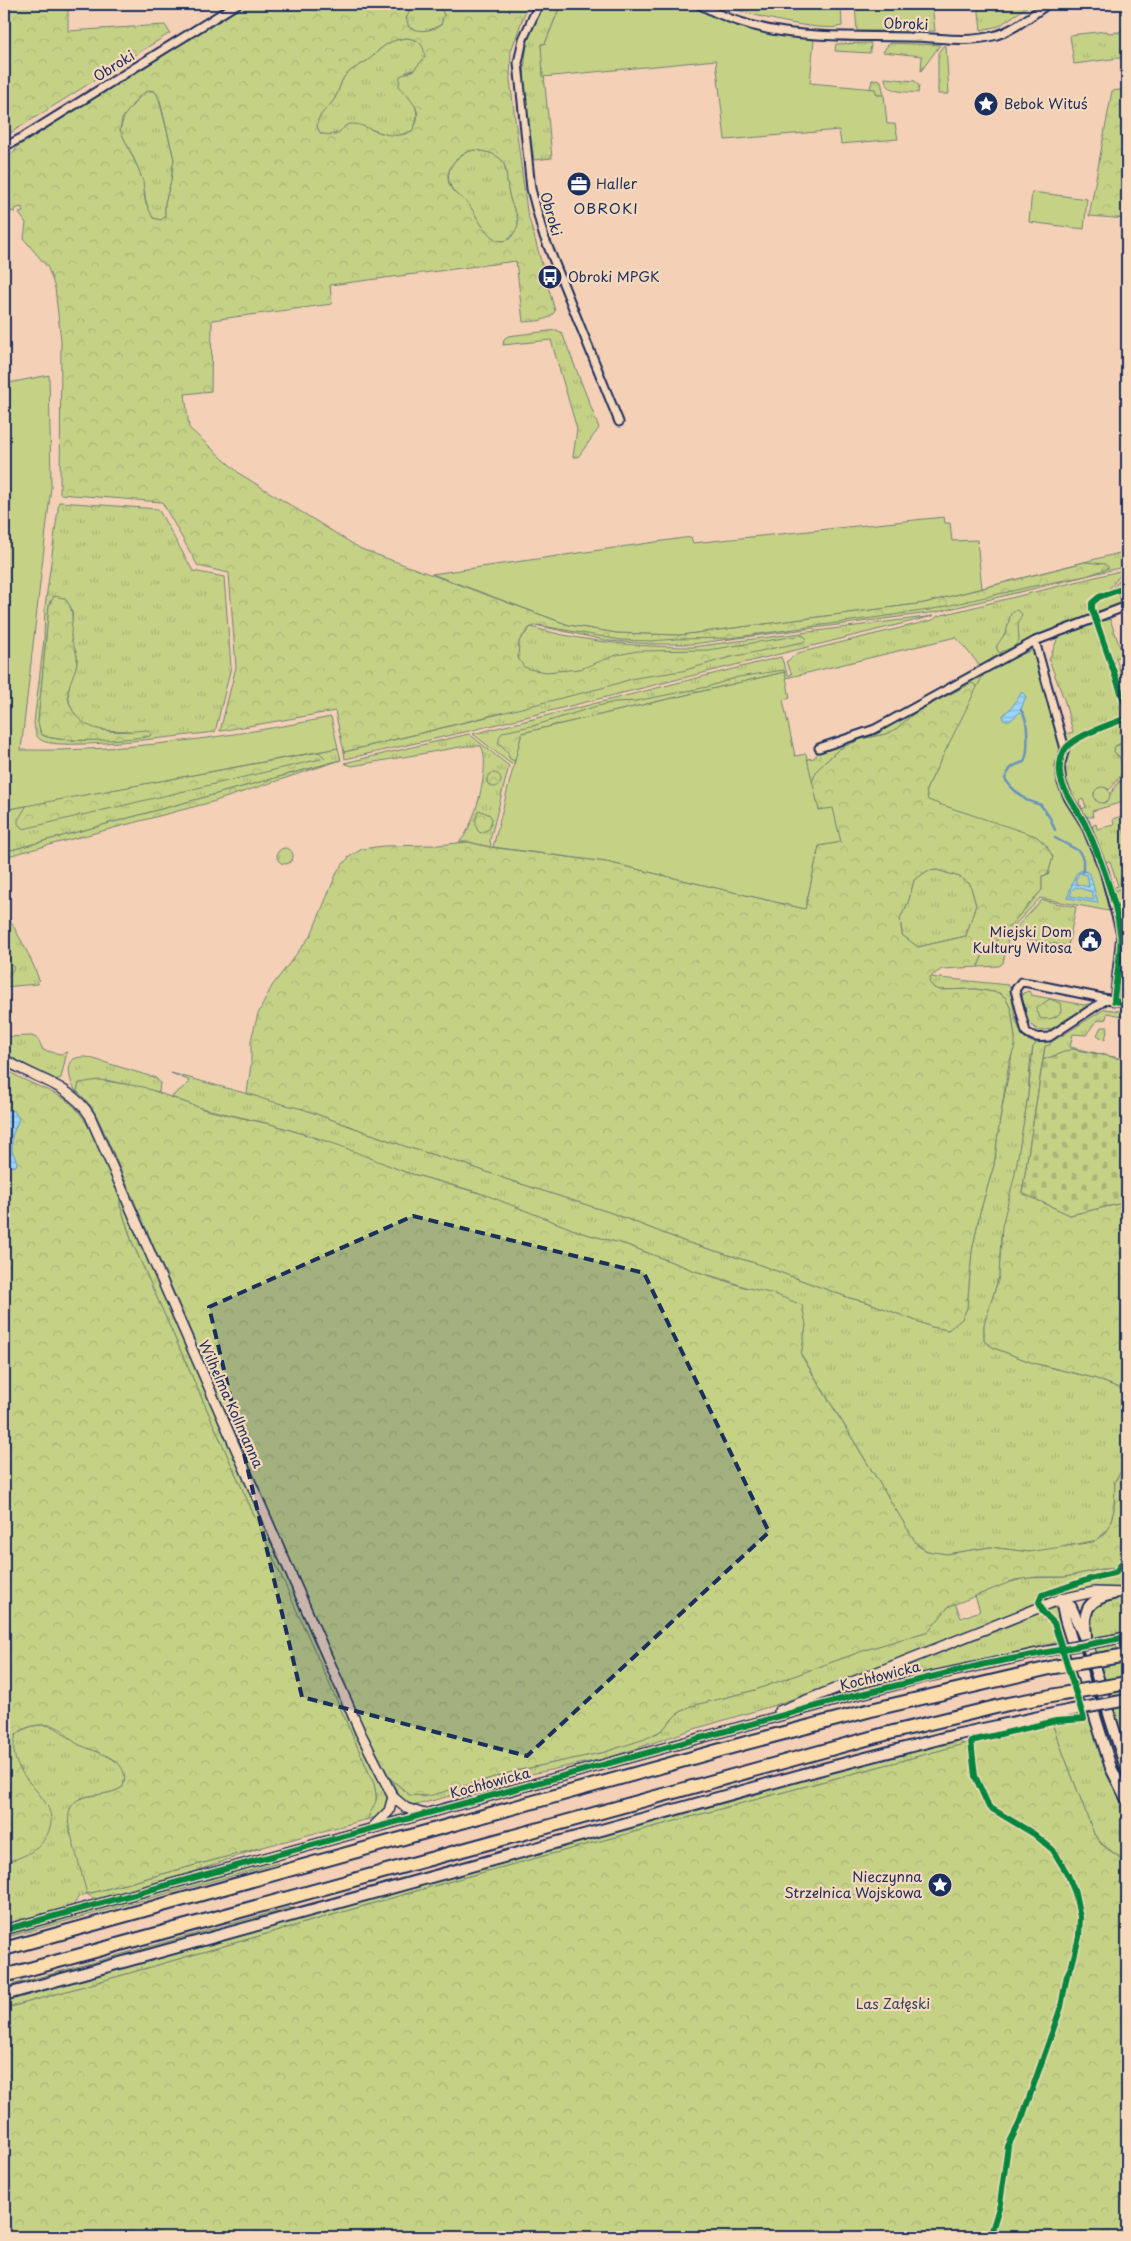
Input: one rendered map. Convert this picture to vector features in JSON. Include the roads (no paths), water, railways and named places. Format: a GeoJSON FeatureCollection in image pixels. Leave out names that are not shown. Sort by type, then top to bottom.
{"type":"FeatureCollection","features":[{"type":"Feature","properties":{"kind":"highway"},"geometry":{"type":"LineString","coordinates":[[4,1949],[783,1734],[942,1692],[1054,1667],[1124,1655]]}},
{"type":"Feature","properties":{"kind":"highway"},"geometry":{"type":"LineString","coordinates":[[4,1976],[885,1734],[1008,1704],[1127,1683]]}},
{"type":"Feature","properties":{"kind":"main road"},"geometry":{"type":"LineString","coordinates":[[1086,1641],[1084,1624],[1086,1610],[1094,1600],[1113,1594]]}},
{"type":"Feature","properties":{"kind":"main road"},"geometry":{"type":"LineString","coordinates":[[1061,1599],[1071,1607],[1086,1641],[1127,1771]]}},
{"type":"Feature","properties":{"kind":"main road"},"geometry":{"type":"LineString","coordinates":[[1061,1599],[1065,1619],[1106,1754],[1118,1785],[1127,1800]]}},
{"type":"Feature","properties":{"kind":"main road"},"geometry":{"type":"LineString","coordinates":[[4,1995],[886,1752],[1067,1711],[1127,1700]]}},
{"type":"Feature","properties":{"kind":"street","name":"Obroki"},"geometry":{"type":"LineString","coordinates":[[4,147],[23,138],[237,4]]}},
{"type":"Feature","properties":{"kind":"street","name":"Obroki"},"geometry":{"type":"LineString","coordinates":[[539,4],[523,39],[518,63],[534,203],[543,234],[619,422]]}},
{"type":"Feature","properties":{"kind":"street","name":"Obroki"},"geometry":{"type":"LineString","coordinates":[[698,4],[733,20],[777,31],[820,36],[962,39],[982,38],[1005,32],[1048,4]]}},
{"type":"Feature","properties":{"kind":"street"},"geometry":{"type":"LineString","coordinates":[[819,748],[875,729],[1035,641],[1127,606]]}},
{"type":"Feature","properties":{"kind":"street"},"geometry":{"type":"LineString","coordinates":[[1035,641],[1065,750],[1060,766],[1062,783],[1069,799],[1085,824],[1104,871],[1121,934],[1110,1000],[1049,1037],[1040,1038],[1031,1036],[1026,1032],[1015,990],[1021,982],[1110,1000],[1127,1003]]}},
{"type":"Feature","properties":{"kind":"street","name":"Wilhelma Kollmanna"},"geometry":{"type":"LineString","coordinates":[[4,1059],[69,1094],[82,1105],[92,1120],[353,1716],[393,1797]]}},
{"type":"Feature","properties":{"kind":"street"},"geometry":{"type":"LineString","coordinates":[[739,1727],[1061,1599],[1094,1592],[1127,1594]]}},
{"type":"Feature","properties":{"kind":"street","name":"Kochłowicka"},"geometry":{"type":"LineString","coordinates":[[4,1930],[914,1680],[1048,1651],[1127,1637]]}},
{"type":"Feature","properties":{"kind":"street"},"geometry":{"type":"LineString","coordinates":[[370,1829],[389,1811],[393,1797],[406,1808],[424,1814]]}},
{"type":"Feature","properties":{"kind":"water"},"geometry":{"type":"Polygon","coordinates":[[[1022,692],[1026,696],[1020,712],[1011,720],[1003,720],[1003,715],[1012,707],[1022,692]]]}},
{"type":"Feature","properties":{"kind":"water"},"geometry":{"type":"Polygon","coordinates":[[[1080,871],[1085,871],[1090,874],[1098,903],[1067,898],[1076,874],[1080,871]],[[1079,873],[1076,884],[1089,887],[1087,875],[1079,873]],[[1076,887],[1072,890],[1070,896],[1094,900],[1092,892],[1076,887]]]}},
{"type":"Feature","properties":{"kind":"water"},"geometry":{"type":"Polygon","coordinates":[[[4,1111],[14,1111],[19,1119],[12,1136],[12,1151],[17,1162],[16,1166],[4,1168],[4,1111]]]}},
{"type":"Feature","properties":{"kind":"waterway"},"geometry":{"type":"LineString","coordinates":[[1021,710],[1024,714],[1027,728],[1026,757],[1024,762],[1014,766],[1008,772],[1005,779],[1026,800],[1041,805],[1050,818],[1055,830]]}},
{"type":"Feature","properties":{"kind":"waterway"},"geometry":{"type":"LineString","coordinates":[[1055,838],[1079,851],[1083,859],[1083,872]]}},
{"type":"Feature","properties":{"kind":"place","name":"Bebok Wituś"},"geometry":{"type":"Point","coordinates":[986,104]}},
{"type":"Feature","properties":{"kind":"place","name":"Haller"},"geometry":{"type":"Point","coordinates":[579,184]}},
{"type":"Feature","properties":{"kind":"place","name":"Obroki MPGK"},"geometry":{"type":"Point","coordinates":[550,277]}},
{"type":"Feature","properties":{"kind":"place","name":"Miejski Dom Kultury Witosa"},"geometry":{"type":"Point","coordinates":[1090,940]}},
{"type":"Feature","properties":{"kind":"place","name":"Nieczynna Strzelnica Wojskowa"},"geometry":{"type":"Point","coordinates":[940,1885]}},
{"type":"Feature","properties":{"kind":"district","name":"OBROKI"},"geometry":{"type":"Point","coordinates":[606,209]}},
{"type":"Feature","properties":{"kind":"park label","name":"Las Załęski"},"geometry":{"type":"Point","coordinates":[893,2004]}}]}
